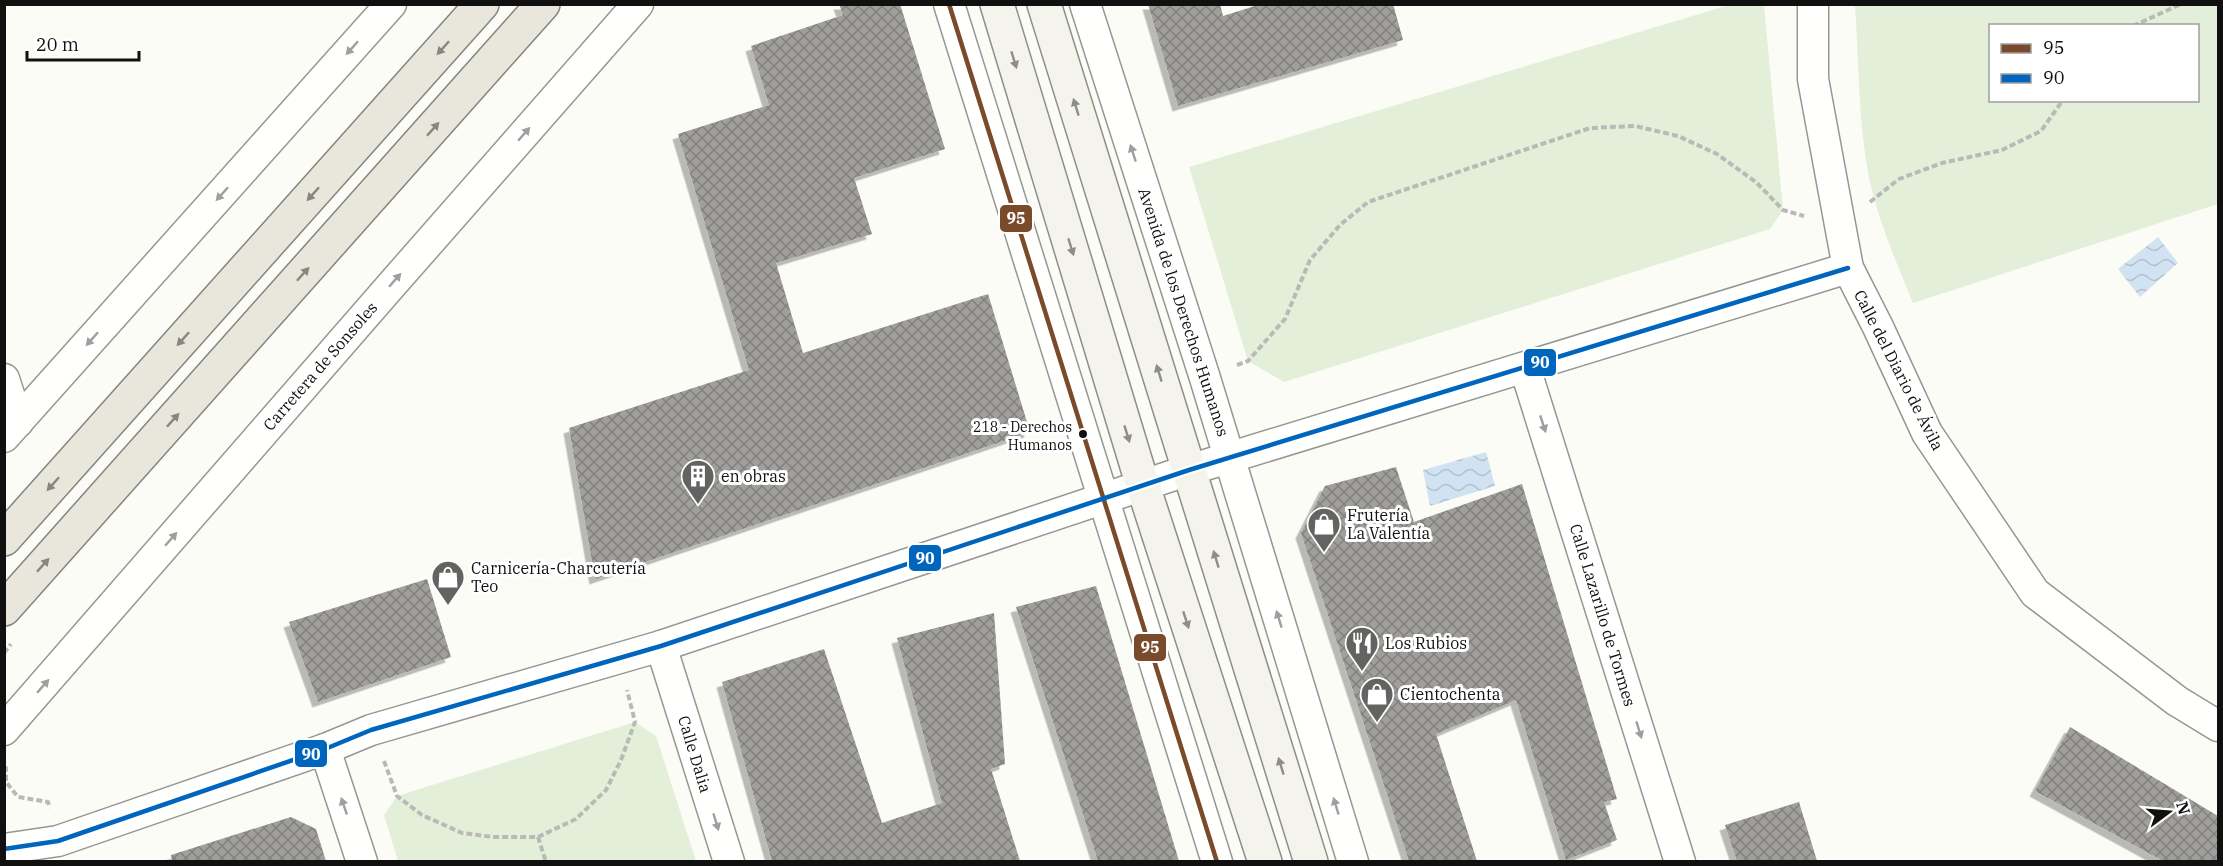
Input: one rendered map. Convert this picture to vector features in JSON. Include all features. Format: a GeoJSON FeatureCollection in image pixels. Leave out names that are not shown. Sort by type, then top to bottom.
{"type":"FeatureCollection","features":[{"type":"Feature","properties":{"kind":"highway"},"geometry":{"type":"LineString","coordinates":[[4,539],[482,4]]}},
{"type":"Feature","properties":{"kind":"highway"},"geometry":{"type":"LineString","coordinates":[[4,609],[543,4]]}},
{"type":"Feature","properties":{"kind":"main road"},"geometry":{"type":"LineString","coordinates":[[997,4],[1143,486],[1264,861]]}},
{"type":"Feature","properties":{"kind":"main road"},"geometry":{"type":"LineString","coordinates":[[1044,4],[1311,861]]}},
{"type":"Feature","properties":{"kind":"street"},"geometry":{"type":"LineString","coordinates":[[11,429],[391,4]]}},
{"type":"Feature","properties":{"kind":"street","name":"Carretera de Sonsoles"},"geometry":{"type":"LineString","coordinates":[[4,730],[638,4]]}},
{"type":"Feature","properties":{"kind":"street"},"geometry":{"type":"LineString","coordinates":[[948,4],[1217,861]]}},
{"type":"Feature","properties":{"kind":"street","name":"Avenida de los Derechos Humanos"},"geometry":{"type":"LineString","coordinates":[[1085,4],[1204,375],[1353,861]]}},
{"type":"Feature","properties":{"kind":"street","name":"Calle del Diario de Ávila"},"geometry":{"type":"LineString","coordinates":[[1813,4],[1813,79],[1848,268],[1927,433],[2035,593],[2176,701],[2218,726]]}},
{"type":"Feature","properties":{"kind":"street"},"geometry":{"type":"LineString","coordinates":[[4,849],[58,840],[325,749],[372,730],[662,646],[1189,470],[1848,268]]}},
{"type":"Feature","properties":{"kind":"street","name":"Calle Lazarillo de Tormes"},"geometry":{"type":"LineString","coordinates":[[1525,368],[1680,861]]}},
{"type":"Feature","properties":{"kind":"street"},"geometry":{"type":"LineString","coordinates":[[4,379],[11,429]]}},
{"type":"Feature","properties":{"kind":"street","name":"Calle Dalia"},"geometry":{"type":"LineString","coordinates":[[662,646],[729,861]]}},
{"type":"Feature","properties":{"kind":"street"},"geometry":{"type":"LineString","coordinates":[[325,749],[362,861]]}},
{"type":"Feature","properties":{"kind":"path"},"geometry":{"type":"LineString","coordinates":[[2137,24],[2181,4]]}},
{"type":"Feature","properties":{"kind":"path"},"geometry":{"type":"LineString","coordinates":[[1204,375],[1248,361],[1285,319],[1310,260],[1340,225],[1368,202],[1590,128],[1635,126],[1678,136],[1717,154],[1756,182],[1783,210],[1840,227],[1899,179],[1942,163],[2002,150],[2041,131],[2062,102]]}},
{"type":"Feature","properties":{"kind":"path"},"geometry":{"type":"LineString","coordinates":[[372,730],[397,796],[422,815],[462,833],[493,837],[538,837],[576,819],[606,790],[621,760],[635,722],[620,659]]}},
{"type":"Feature","properties":{"kind":"path"},"geometry":{"type":"LineString","coordinates":[[538,837],[546,861]]}},
{"type":"Feature","properties":{"kind":"green space"},"geometry":{"type":"Polygon","coordinates":[[[1729,5],[1764,5],[1783,210],[1770,229],[1284,382],[1248,361],[1189,167],[1729,5]]]}},
{"type":"Feature","properties":{"kind":"green space"},"geometry":{"type":"Polygon","coordinates":[[[1855,5],[2218,5],[2218,204],[1913,303],[1894,257],[1873,194],[1865,157],[1855,5]]]}},
{"type":"Feature","properties":{"kind":"green space"},"geometry":{"type":"Polygon","coordinates":[[[635,722],[656,736],[696,861],[398,861],[384,815],[397,796],[635,722]]]}},
{"type":"Feature","properties":{"kind":"water"},"geometry":{"type":"Polygon","coordinates":[[[2158,237],[2178,263],[2140,297],[2118,269],[2158,237]]]}},
{"type":"Feature","properties":{"kind":"water"},"geometry":{"type":"Polygon","coordinates":[[[1486,452],[1495,486],[1430,506],[1423,470],[1486,452]]]}},
{"type":"Feature","properties":{"kind":"building"},"geometry":{"type":"Polygon","coordinates":[[[839,4],[900,4],[945,149],[854,178],[872,234],[776,263],[803,353],[988,294],[1030,432],[595,579],[569,428],[749,370],[678,134],[769,105],[751,46],[843,15],[839,4]]]}},
{"type":"Feature","properties":{"kind":"building"},"geometry":{"type":"Polygon","coordinates":[[[1148,4],[1220,4],[1223,16],[1261,4],[1393,4],[1403,40],[1178,106],[1148,4]]]}},
{"type":"Feature","properties":{"kind":"building"},"geometry":{"type":"Polygon","coordinates":[[[1396,467],[1414,522],[1522,484],[1617,799],[1604,802],[1617,840],[1566,860],[1516,700],[1436,734],[1477,861],[1409,861],[1301,533],[1325,486],[1396,467]]]}},
{"type":"Feature","properties":{"kind":"building"},"geometry":{"type":"Polygon","coordinates":[[[427,579],[451,657],[318,702],[289,622],[427,579]]]}},
{"type":"Feature","properties":{"kind":"building"},"geometry":{"type":"Polygon","coordinates":[[[1096,586],[1179,861],[1098,861],[1016,607],[1096,586]]]}},
{"type":"Feature","properties":{"kind":"building"},"geometry":{"type":"Polygon","coordinates":[[[994,613],[1005,764],[991,769],[1020,861],[772,861],[722,682],[824,649],[882,823],[942,803],[897,638],[994,613]]]}},
{"type":"Feature","properties":{"kind":"building"},"geometry":{"type":"Polygon","coordinates":[[[2070,727],[2218,816],[2218,861],[2163,861],[2035,791],[2070,727]]]}},
{"type":"Feature","properties":{"kind":"building"},"geometry":{"type":"Polygon","coordinates":[[[1799,802],[1817,861],[1737,861],[1725,825],[1799,802]]]}},
{"type":"Feature","properties":{"kind":"building"},"geometry":{"type":"Polygon","coordinates":[[[291,817],[316,829],[326,861],[172,861],[171,855],[291,817]]]}},
{"type":"Feature","properties":{"kind":"transit line","name":"95"},"geometry":{"type":"LineString","coordinates":[[949,4],[1217,862]]}},
{"type":"Feature","properties":{"kind":"transit line","name":"90"},"geometry":{"type":"LineString","coordinates":[[4,849],[58,841],[325,749],[371,730],[661,646],[1189,470],[1848,268]]}},
{"type":"Feature","properties":{"kind":"place","name":"218 - Derechos Humanos"},"geometry":{"type":"Point","coordinates":[1083,434]}},
{"type":"Feature","properties":{"kind":"place","name":"en obras"},"geometry":{"type":"Point","coordinates":[698,505]}},
{"type":"Feature","properties":{"kind":"place","name":"Frutería La Valentía"},"geometry":{"type":"Point","coordinates":[1324,553]}},
{"type":"Feature","properties":{"kind":"place","name":"Carnicería-Charcutería Teo"},"geometry":{"type":"Point","coordinates":[448,606]}},
{"type":"Feature","properties":{"kind":"place","name":"Los Rubios"},"geometry":{"type":"Point","coordinates":[1362,672]}},
{"type":"Feature","properties":{"kind":"place","name":"Cientochenta"},"geometry":{"type":"Point","coordinates":[1377,723]}}]}
